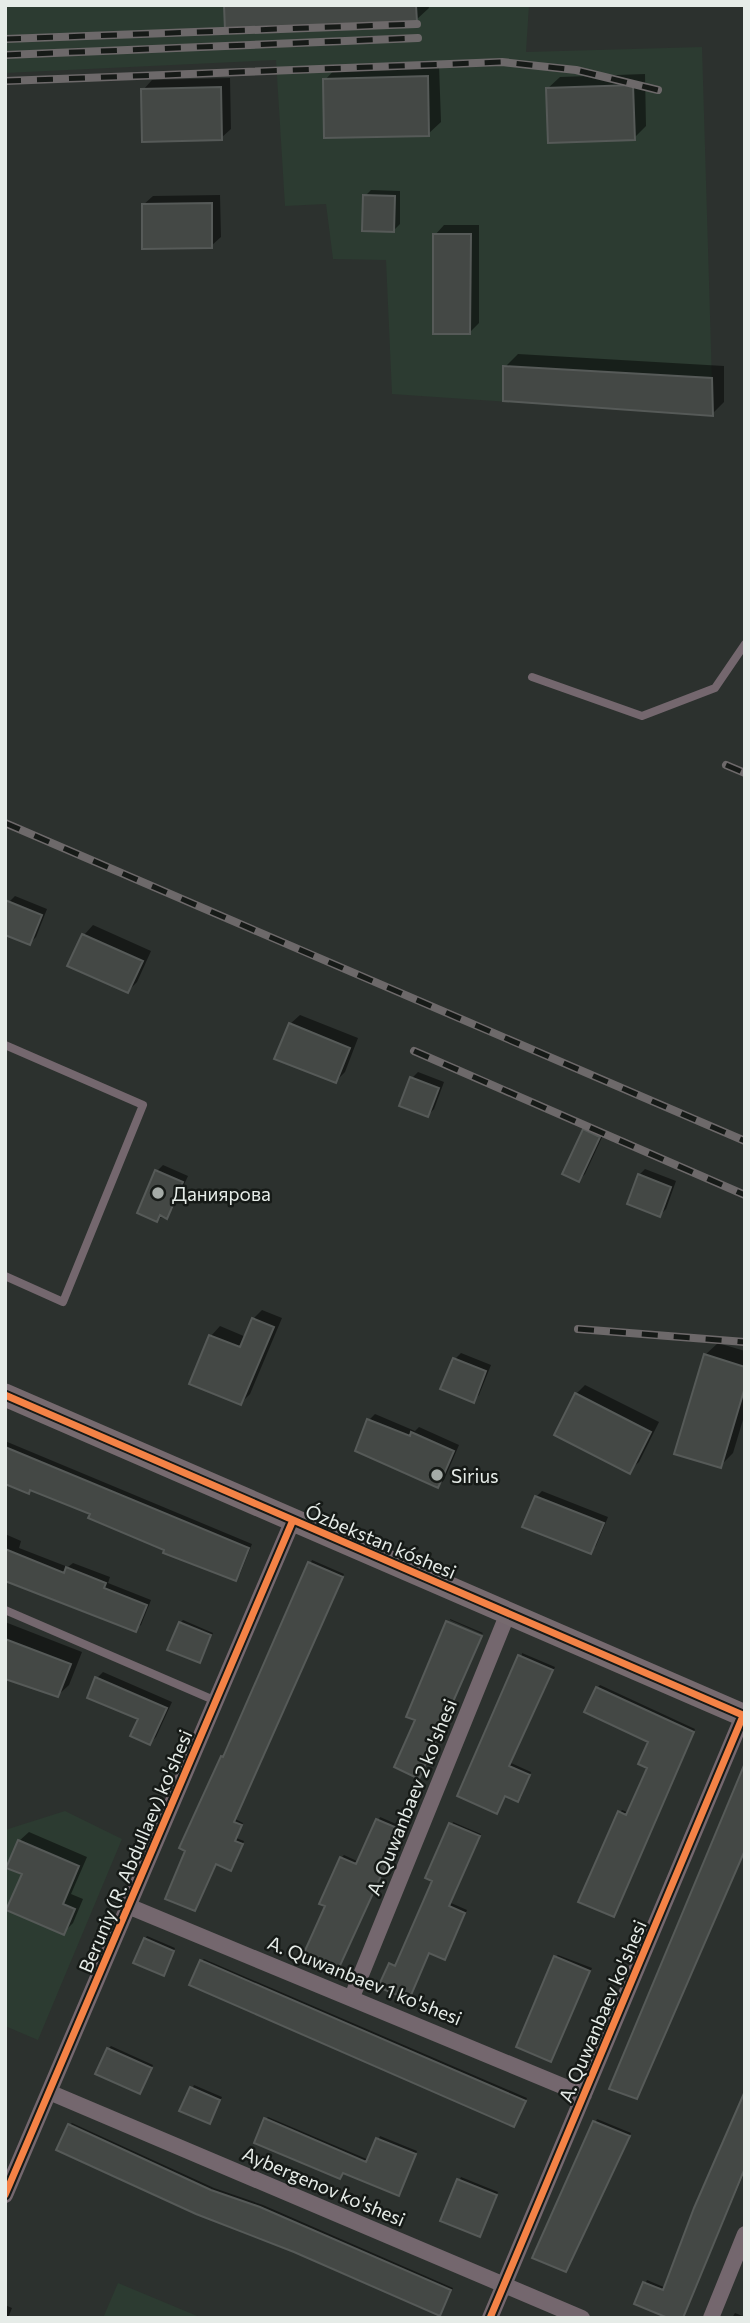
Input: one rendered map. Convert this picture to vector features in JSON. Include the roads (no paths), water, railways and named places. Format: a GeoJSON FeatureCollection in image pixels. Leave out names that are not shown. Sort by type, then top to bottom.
{"type":"FeatureCollection","features":[{"type":"Feature","properties":{"kind":"street","name":"Ózbekstan kóshesi"},"geometry":{"type":"LineString","coordinates":[[5,1395],[744,1716]]}},
{"type":"Feature","properties":{"kind":"street","name":"Beruniy (R. Abdullaev) ko'shesi"},"geometry":{"type":"LineString","coordinates":[[5,2195],[293,1520]]}},
{"type":"Feature","properties":{"kind":"street","name":"A. Quwanbaev 2 ko'shesi"},"geometry":{"type":"LineString","coordinates":[[352,1997],[509,1613]]}},
{"type":"Feature","properties":{"kind":"street","name":"A. Quwanbaev ko'shesi"},"geometry":{"type":"LineString","coordinates":[[490,2318],[744,1716]]}},
{"type":"Feature","properties":{"kind":"street","name":"A. Quwanbaev 1 ko'shesi"},"geometry":{"type":"LineString","coordinates":[[128,1906],[584,2095]]}},
{"type":"Feature","properties":{"kind":"street","name":"Aybergenov ko'shesi"},"geometry":{"type":"LineString","coordinates":[[49,2092],[582,2318]]}},
{"type":"Feature","properties":{"kind":"street"},"geometry":{"type":"LineString","coordinates":[[711,2318],[745,2234]]}},
{"type":"Feature","properties":{"kind":"lane"},"geometry":{"type":"LineString","coordinates":[[532,677],[642,716],[715,688],[745,644]]}},
{"type":"Feature","properties":{"kind":"lane"},"geometry":{"type":"LineString","coordinates":[[5,1045],[143,1105],[63,1302],[5,1276]]}},
{"type":"Feature","properties":{"kind":"lane"},"geometry":{"type":"LineString","coordinates":[[5,1610],[216,1701]]}},
{"type":"Feature","properties":{"kind":"railway"},"geometry":{"type":"LineString","coordinates":[[5,39],[417,24]]}},
{"type":"Feature","properties":{"kind":"railway"},"geometry":{"type":"LineString","coordinates":[[5,55],[418,38]]}},
{"type":"Feature","properties":{"kind":"railway"},"geometry":{"type":"LineString","coordinates":[[5,81],[502,62],[576,70],[658,90]]}},
{"type":"Feature","properties":{"kind":"railway"},"geometry":{"type":"LineString","coordinates":[[726,765],[745,773]]}},
{"type":"Feature","properties":{"kind":"railway"},"geometry":{"type":"LineString","coordinates":[[5,823],[745,1141]]}},
{"type":"Feature","properties":{"kind":"railway"},"geometry":{"type":"LineString","coordinates":[[414,1051],[745,1195]]}},
{"type":"Feature","properties":{"kind":"railway"},"geometry":{"type":"LineString","coordinates":[[578,1329],[745,1342]]}},
{"type":"Feature","properties":{"kind":"place","name":"Даниярова"},"geometry":{"type":"Point","coordinates":[158,1193]}},
{"type":"Feature","properties":{"kind":"place","name":"Sirius"},"geometry":{"type":"Point","coordinates":[437,1475]}}]}
